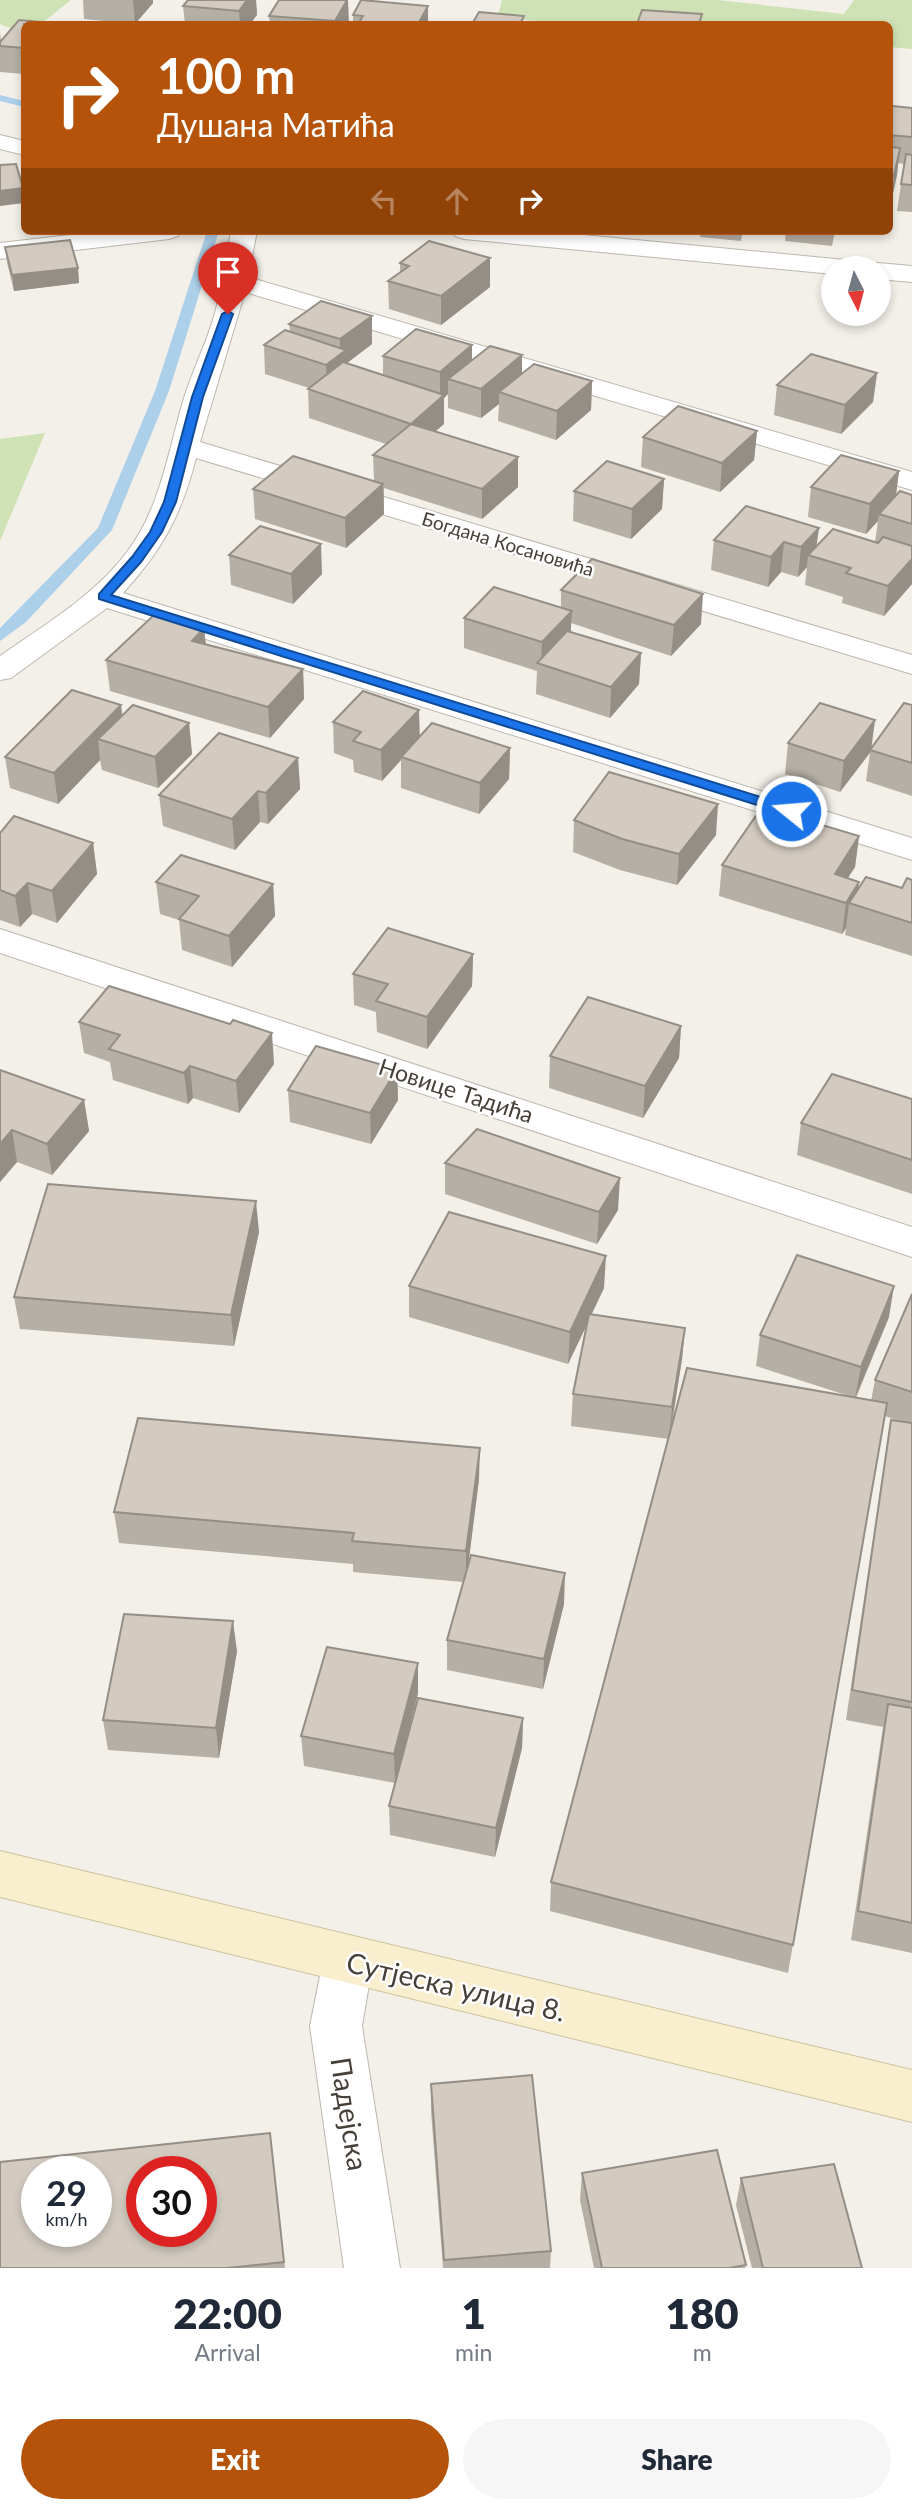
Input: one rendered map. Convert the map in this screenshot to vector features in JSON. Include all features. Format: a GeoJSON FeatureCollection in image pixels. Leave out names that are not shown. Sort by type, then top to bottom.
{"type":"FeatureCollection","features":[{"type":"Feature","properties":{"kind":"street"},"geometry":{"type":"LineString","coordinates":[[0,142],[21,147]]}},
{"type":"Feature","properties":{"kind":"street"},"geometry":{"type":"LineString","coordinates":[[0,251],[135,235]]}},
{"type":"Feature","properties":{"kind":"street"},"geometry":{"type":"LineString","coordinates":[[0,670],[103,597],[137,560],[156,532],[170,502],[198,397],[228,314],[232,280],[243,235]]}},
{"type":"Feature","properties":{"kind":"street"},"geometry":{"type":"LineString","coordinates":[[505,235],[821,266]]}},
{"type":"Feature","properties":{"kind":"street"},"geometry":{"type":"LineString","coordinates":[[891,272],[912,274]]}},
{"type":"Feature","properties":{"kind":"street"},"geometry":{"type":"LineString","coordinates":[[232,280],[912,481]]}},
{"type":"Feature","properties":{"kind":"street","name":"Богдана Косановића"},"geometry":{"type":"LineString","coordinates":[[185,446],[912,666]]}},
{"type":"Feature","properties":{"kind":"street"},"geometry":{"type":"LineString","coordinates":[[103,597],[912,849]]}},
{"type":"Feature","properties":{"kind":"street","name":"Новице Тадића"},"geometry":{"type":"LineString","coordinates":[[0,941],[912,1242]]}},
{"type":"Feature","properties":{"kind":"street","name":"Сутјеска улица 8."},"geometry":{"type":"LineString","coordinates":[[0,1874],[348,1961],[912,2096]]}},
{"type":"Feature","properties":{"kind":"street","name":"Падејска"},"geometry":{"type":"LineString","coordinates":[[348,1961],[336,2026],[372,2268]]}},
{"type":"Feature","properties":{"kind":"green space"},"geometry":{"type":"Polygon","coordinates":[[[0,0],[71,0],[45,21],[21,21],[21,33],[0,24],[0,0]]]}},
{"type":"Feature","properties":{"kind":"green space"},"geometry":{"type":"Polygon","coordinates":[[[502,0],[718,0],[844,14],[854,0],[912,0],[912,49],[893,47],[893,21],[540,21],[497,18],[502,0]]]}},
{"type":"Feature","properties":{"kind":"green space"},"geometry":{"type":"Polygon","coordinates":[[[45,433],[0,541],[0,439],[45,433]]]}},
{"type":"Feature","properties":{"kind":"building"},"geometry":{"type":"Polygon","coordinates":[[[188,0],[247,0],[239,11],[183,6],[188,0]]]}},
{"type":"Feature","properties":{"kind":"building"},"geometry":{"type":"Polygon","coordinates":[[[279,0],[347,0],[335,21],[269,16],[279,0]]]}},
{"type":"Feature","properties":{"kind":"building"},"geometry":{"type":"Polygon","coordinates":[[[361,0],[428,6],[420,21],[360,21],[363,16],[353,15],[361,0]]]}},
{"type":"Feature","properties":{"kind":"building"},"geometry":{"type":"Polygon","coordinates":[[[642,10],[702,14],[700,21],[638,21],[642,10]]]}},
{"type":"Feature","properties":{"kind":"building"},"geometry":{"type":"Polygon","coordinates":[[[479,12],[524,16],[522,21],[474,21],[479,12]]]}},
{"type":"Feature","properties":{"kind":"building"},"geometry":{"type":"Polygon","coordinates":[[[19,20],[30,21],[21,21],[21,48],[0,46],[0,42],[19,20]]]}},
{"type":"Feature","properties":{"kind":"building"},"geometry":{"type":"Polygon","coordinates":[[[893,106],[912,108],[912,137],[893,135],[893,106]]]}},
{"type":"Feature","properties":{"kind":"building"},"geometry":{"type":"Polygon","coordinates":[[[893,147],[900,148],[893,176],[893,147]]]}},
{"type":"Feature","properties":{"kind":"building"},"geometry":{"type":"Polygon","coordinates":[[[906,154],[912,155],[912,185],[901,184],[906,154]]]}},
{"type":"Feature","properties":{"kind":"building"},"geometry":{"type":"Polygon","coordinates":[[[16,164],[21,188],[0,191],[0,165],[16,164]]]}},
{"type":"Feature","properties":{"kind":"building"},"geometry":{"type":"Polygon","coordinates":[[[70,240],[78,268],[12,275],[5,247],[70,240]]]}},
{"type":"Feature","properties":{"kind":"building"},"geometry":{"type":"Polygon","coordinates":[[[429,241],[490,258],[441,296],[388,281],[409,266],[400,263],[429,241]]]}},
{"type":"Feature","properties":{"kind":"building"},"geometry":{"type":"Polygon","coordinates":[[[321,301],[372,316],[340,339],[289,324],[321,301]]]}},
{"type":"Feature","properties":{"kind":"building"},"geometry":{"type":"Polygon","coordinates":[[[416,329],[472,345],[440,372],[383,356],[416,329]]]}},
{"type":"Feature","properties":{"kind":"building"},"geometry":{"type":"Polygon","coordinates":[[[285,330],[346,350],[326,365],[264,345],[285,330]]]}},
{"type":"Feature","properties":{"kind":"building"},"geometry":{"type":"Polygon","coordinates":[[[490,346],[522,355],[481,389],[448,379],[490,346]]]}},
{"type":"Feature","properties":{"kind":"building"},"geometry":{"type":"Polygon","coordinates":[[[811,354],[877,373],[845,405],[777,385],[811,354]]]}},
{"type":"Feature","properties":{"kind":"building"},"geometry":{"type":"Polygon","coordinates":[[[343,362],[444,395],[411,424],[308,389],[343,362]]]}},
{"type":"Feature","properties":{"kind":"building"},"geometry":{"type":"Polygon","coordinates":[[[534,364],[592,381],[557,411],[499,392],[534,364]]]}},
{"type":"Feature","properties":{"kind":"building"},"geometry":{"type":"Polygon","coordinates":[[[678,406],[757,431],[722,463],[643,437],[678,406]]]}},
{"type":"Feature","properties":{"kind":"building"},"geometry":{"type":"Polygon","coordinates":[[[411,424],[518,457],[482,489],[373,455],[411,424]]]}},
{"type":"Feature","properties":{"kind":"building"},"geometry":{"type":"Polygon","coordinates":[[[841,455],[899,471],[870,504],[811,487],[841,455]]]}},
{"type":"Feature","properties":{"kind":"building"},"geometry":{"type":"Polygon","coordinates":[[[293,456],[383,484],[345,518],[253,489],[293,456]]]}},
{"type":"Feature","properties":{"kind":"building"},"geometry":{"type":"Polygon","coordinates":[[[607,461],[664,479],[632,509],[574,491],[607,461]]]}},
{"type":"Feature","properties":{"kind":"building"},"geometry":{"type":"Polygon","coordinates":[[[900,491],[912,495],[912,524],[879,514],[900,491]]]}},
{"type":"Feature","properties":{"kind":"building"},"geometry":{"type":"Polygon","coordinates":[[[746,506],[819,528],[801,547],[784,542],[771,557],[714,540],[746,506]]]}},
{"type":"Feature","properties":{"kind":"building"},"geometry":{"type":"Polygon","coordinates":[[[260,526],[321,544],[291,574],[229,555],[260,526]]]}},
{"type":"Feature","properties":{"kind":"building"},"geometry":{"type":"Polygon","coordinates":[[[833,529],[878,543],[883,537],[912,546],[912,559],[888,586],[846,573],[851,568],[808,555],[833,529]]]}},
{"type":"Feature","properties":{"kind":"building"},"geometry":{"type":"Polygon","coordinates":[[[592,559],[703,594],[674,625],[561,590],[592,559]]]}},
{"type":"Feature","properties":{"kind":"building"},"geometry":{"type":"Polygon","coordinates":[[[494,587],[572,611],[542,642],[464,618],[494,587]]]}},
{"type":"Feature","properties":{"kind":"building"},"geometry":{"type":"Polygon","coordinates":[[[155,614],[204,628],[192,641],[303,669],[268,707],[106,660],[155,614]]]}},
{"type":"Feature","properties":{"kind":"building"},"geometry":{"type":"Polygon","coordinates":[[[567,631],[641,653],[611,687],[537,663],[567,631]]]}},
{"type":"Feature","properties":{"kind":"building"},"geometry":{"type":"Polygon","coordinates":[[[72,690],[121,705],[54,773],[5,757],[72,690]]]}},
{"type":"Feature","properties":{"kind":"building"},"geometry":{"type":"Polygon","coordinates":[[[363,691],[419,710],[381,750],[353,741],[361,732],[333,722],[363,691]]]}},
{"type":"Feature","properties":{"kind":"building"},"geometry":{"type":"Polygon","coordinates":[[[820,703],[875,720],[844,761],[788,743],[820,703]]]}},
{"type":"Feature","properties":{"kind":"building"},"geometry":{"type":"Polygon","coordinates":[[[904,703],[912,705],[912,763],[870,750],[904,703]]]}},
{"type":"Feature","properties":{"kind":"building"},"geometry":{"type":"Polygon","coordinates":[[[133,705],[189,723],[155,757],[98,739],[133,705]]]}},
{"type":"Feature","properties":{"kind":"building"},"geometry":{"type":"Polygon","coordinates":[[[432,723],[510,748],[480,783],[401,757],[432,723]]]}},
{"type":"Feature","properties":{"kind":"building"},"geometry":{"type":"Polygon","coordinates":[[[219,733],[298,758],[266,793],[258,791],[232,819],[159,795],[219,733]]]}},
{"type":"Feature","properties":{"kind":"building"},"geometry":{"type":"Polygon","coordinates":[[[609,772],[718,804],[679,854],[622,839],[574,820],[609,772]]]}},
{"type":"Feature","properties":{"kind":"building"},"geometry":{"type":"Polygon","coordinates":[[[762,807],[859,836],[835,874],[859,882],[846,903],[722,865],[762,807]]]}},
{"type":"Feature","properties":{"kind":"building"},"geometry":{"type":"Polygon","coordinates":[[[14,816],[93,843],[52,891],[28,883],[15,896],[0,890],[0,833],[14,816]]]}},
{"type":"Feature","properties":{"kind":"building"},"geometry":{"type":"Polygon","coordinates":[[[181,855],[273,884],[229,936],[179,919],[199,896],[156,882],[181,855]]]}},
{"type":"Feature","properties":{"kind":"building"},"geometry":{"type":"Polygon","coordinates":[[[866,877],[902,888],[907,878],[912,880],[912,923],[849,903],[866,877]]]}},
{"type":"Feature","properties":{"kind":"building"},"geometry":{"type":"Polygon","coordinates":[[[388,928],[473,954],[427,1017],[376,1001],[388,984],[353,974],[388,928]]]}},
{"type":"Feature","properties":{"kind":"building"},"geometry":{"type":"Polygon","coordinates":[[[109,986],[230,1024],[233,1020],[272,1033],[236,1081],[190,1066],[184,1073],[109,1049],[120,1035],[79,1022],[109,986]]]}},
{"type":"Feature","properties":{"kind":"building"},"geometry":{"type":"Polygon","coordinates":[[[588,997],[681,1026],[645,1086],[550,1056],[588,997]]]}},
{"type":"Feature","properties":{"kind":"building"},"geometry":{"type":"Polygon","coordinates":[[[316,1046],[397,1069],[370,1113],[288,1090],[316,1046]]]}},
{"type":"Feature","properties":{"kind":"building"},"geometry":{"type":"Polygon","coordinates":[[[0,1070],[84,1100],[47,1144],[12,1130],[0,1144],[0,1070]]]}},
{"type":"Feature","properties":{"kind":"building"},"geometry":{"type":"Polygon","coordinates":[[[832,1074],[912,1099],[912,1160],[801,1123],[832,1074]]]}},
{"type":"Feature","properties":{"kind":"building"},"geometry":{"type":"Polygon","coordinates":[[[477,1129],[620,1178],[599,1212],[445,1163],[477,1129]]]}},
{"type":"Feature","properties":{"kind":"building"},"geometry":{"type":"Polygon","coordinates":[[[48,1184],[256,1201],[231,1315],[14,1297],[48,1184]]]}},
{"type":"Feature","properties":{"kind":"building"},"geometry":{"type":"Polygon","coordinates":[[[449,1212],[606,1256],[570,1332],[409,1286],[449,1212]]]}},
{"type":"Feature","properties":{"kind":"building"},"geometry":{"type":"Polygon","coordinates":[[[797,1255],[894,1286],[861,1367],[760,1335],[797,1255]]]}},
{"type":"Feature","properties":{"kind":"building"},"geometry":{"type":"Polygon","coordinates":[[[912,1294],[912,1392],[875,1380],[912,1294]]]}},
{"type":"Feature","properties":{"kind":"building"},"geometry":{"type":"Polygon","coordinates":[[[589,1314],[685,1328],[672,1407],[573,1394],[589,1314]]]}},
{"type":"Feature","properties":{"kind":"building"},"geometry":{"type":"Polygon","coordinates":[[[687,1368],[887,1403],[793,1945],[551,1882],[687,1368]]]}},
{"type":"Feature","properties":{"kind":"building"},"geometry":{"type":"Polygon","coordinates":[[[138,1418],[480,1448],[466,1551],[352,1541],[354,1533],[114,1512],[138,1418]]]}},
{"type":"Feature","properties":{"kind":"building"},"geometry":{"type":"Polygon","coordinates":[[[891,1420],[912,1423],[912,1702],[852,1690],[891,1420]]]}},
{"type":"Feature","properties":{"kind":"building"},"geometry":{"type":"Polygon","coordinates":[[[471,1555],[565,1573],[544,1659],[447,1640],[471,1555]]]}},
{"type":"Feature","properties":{"kind":"building"},"geometry":{"type":"Polygon","coordinates":[[[124,1614],[233,1621],[216,1728],[103,1720],[124,1614]]]}},
{"type":"Feature","properties":{"kind":"building"},"geometry":{"type":"Polygon","coordinates":[[[327,1647],[418,1663],[394,1754],[301,1736],[327,1647]]]}},
{"type":"Feature","properties":{"kind":"building"},"geometry":{"type":"Polygon","coordinates":[[[418,1698],[523,1718],[496,1828],[389,1806],[418,1698]]]}},
{"type":"Feature","properties":{"kind":"building"},"geometry":{"type":"Polygon","coordinates":[[[888,1704],[912,1708],[912,1923],[858,1911],[888,1704]]]}},
{"type":"Feature","properties":{"kind":"building"},"geometry":{"type":"Polygon","coordinates":[[[532,2075],[551,2251],[444,2260],[431,2084],[532,2075]]]}},
{"type":"Feature","properties":{"kind":"building"},"geometry":{"type":"Polygon","coordinates":[[[270,2133],[284,2262],[227,2268],[0,2268],[0,2162],[21,2160],[21,2247],[112,2247],[112,2156],[56,2156],[270,2133]]]}},
{"type":"Feature","properties":{"kind":"building"},"geometry":{"type":"Polygon","coordinates":[[[717,2150],[746,2265],[729,2268],[602,2268],[582,2173],[717,2150]]]}},
{"type":"Feature","properties":{"kind":"building"},"geometry":{"type":"Polygon","coordinates":[[[834,2164],[862,2268],[763,2268],[741,2178],[834,2164]]]}},
{"type":"Feature","properties":{"kind":"waterway"},"geometry":{"type":"LineString","coordinates":[[0,98],[21,103]]}},
{"type":"Feature","properties":{"kind":"waterway"},"geometry":{"type":"LineString","coordinates":[[0,636],[21,619],[105,530],[162,391],[212,235]]}},
{"type":"Feature","properties":{"kind":"route"},"geometry":{"type":"LineString","coordinates":[[228,314],[198,397],[170,502],[156,532],[137,560],[103,597],[298,655],[791,811]]}}]}
